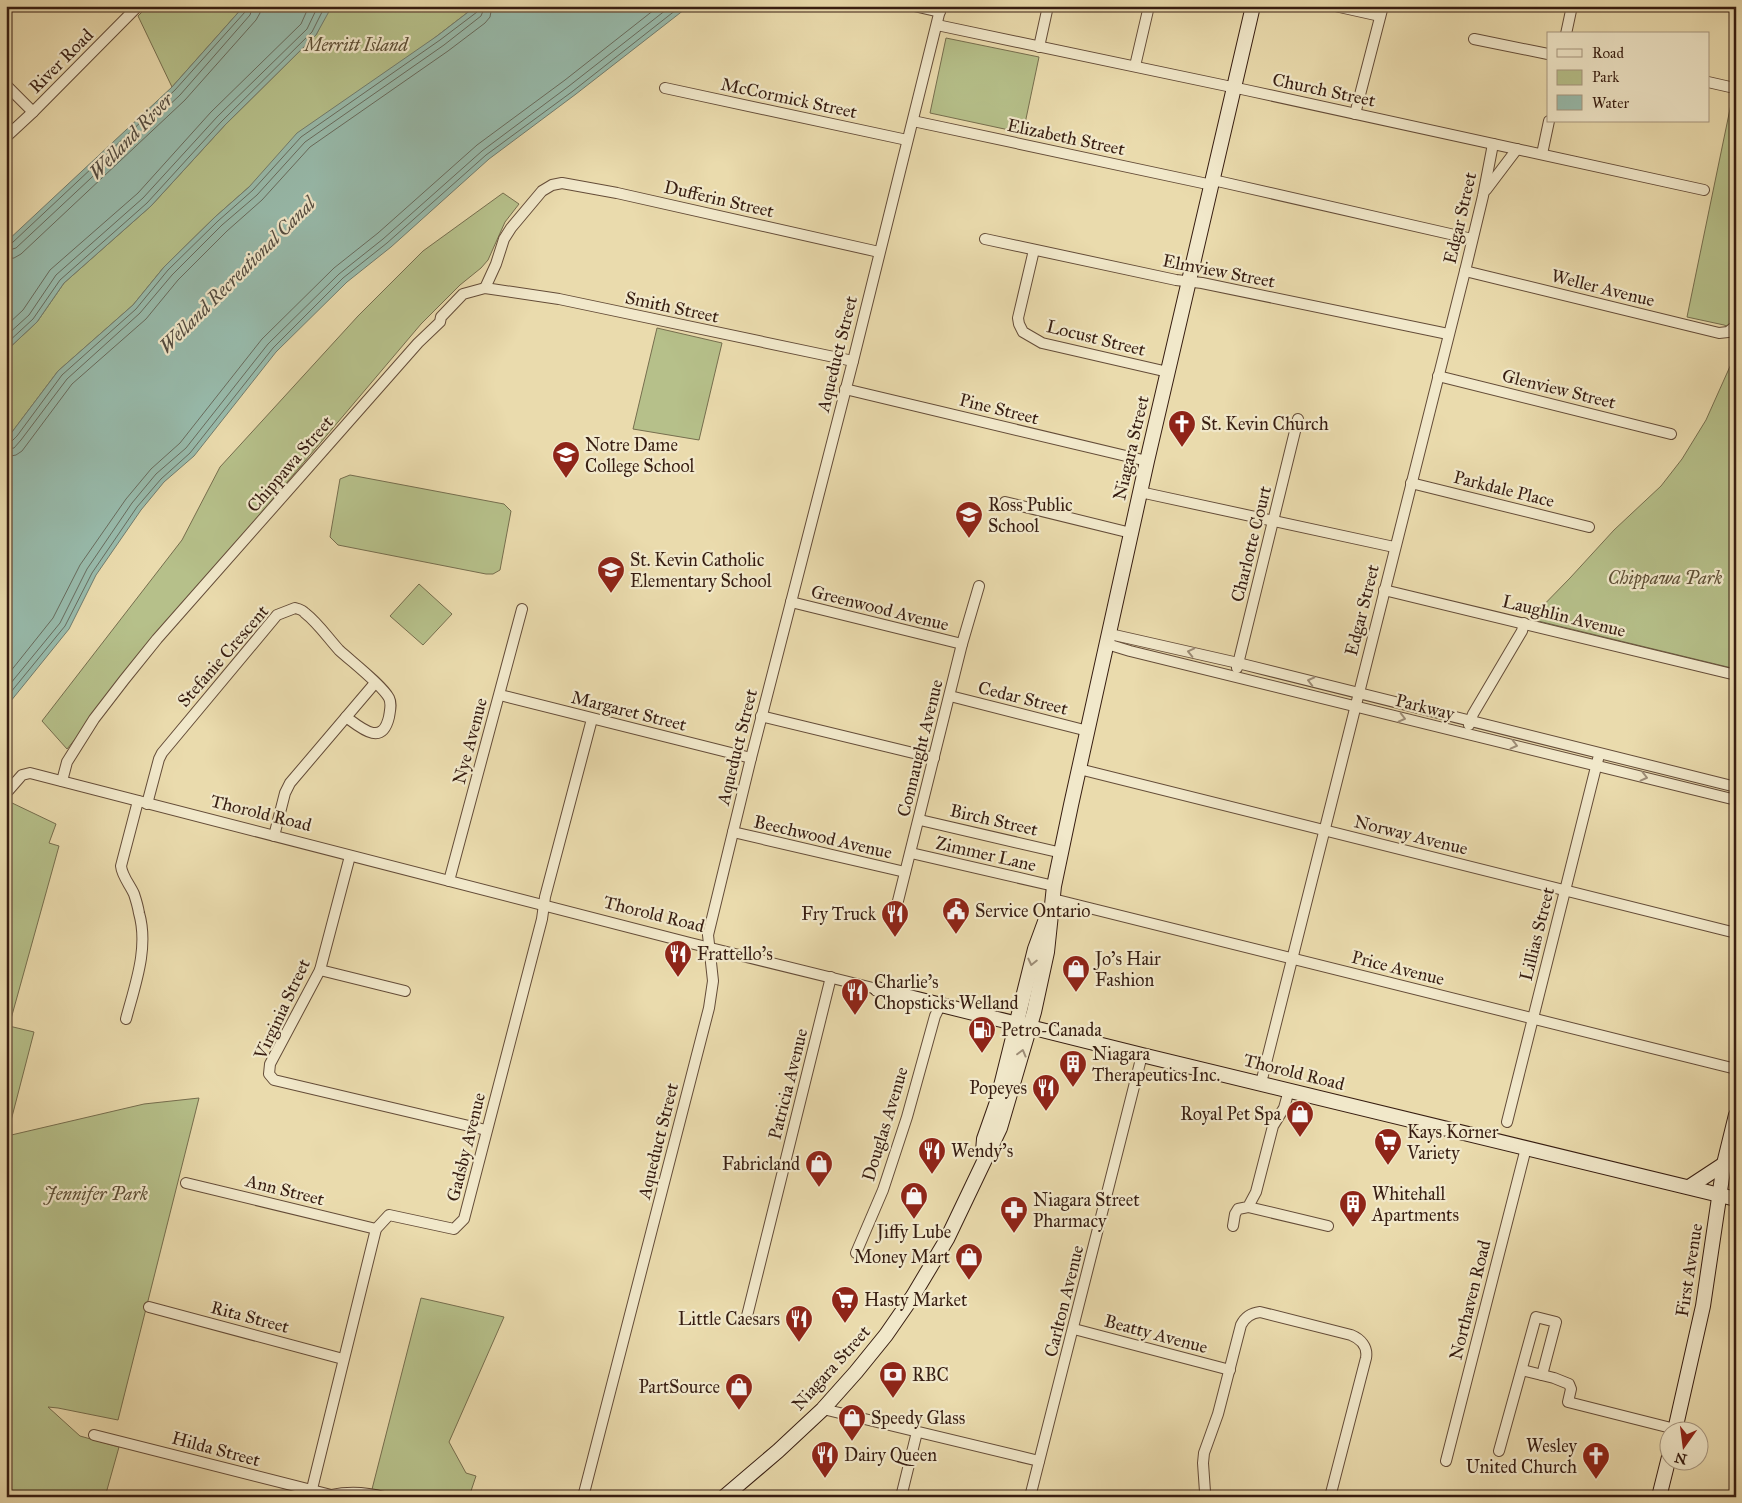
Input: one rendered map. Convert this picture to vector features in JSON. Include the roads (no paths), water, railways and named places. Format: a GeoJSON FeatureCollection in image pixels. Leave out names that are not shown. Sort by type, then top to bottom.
{"type":"FeatureCollection","features":[{"type":"Feature","properties":{"kind":"main road","name":"Niagara Street"},"geometry":{"type":"LineString","coordinates":[[724,1497],[823,1409],[872,1353],[913,1296],[947,1239],[982,1164],[984,1139],[1023,1025],[1035,949],[1053,892],[1140,492],[1253,6]]}},
{"type":"Feature","properties":{"kind":"main road","name":"Thorold Road"},"geometry":{"type":"LineString","coordinates":[[877,988],[1142,1055],[1736,1199]]}},
{"type":"Feature","properties":{"kind":"main road","name":"First Avenue"},"geometry":{"type":"LineString","coordinates":[[1677,1420],[1703,1306],[1724,1164],[1736,1115]]}},
{"type":"Feature","properties":{"kind":"main road"},"geometry":{"type":"LineString","coordinates":[[1689,1187],[1724,1164]]}},
{"type":"Feature","properties":{"kind":"main road"},"geometry":{"type":"LineString","coordinates":[[1659,1497],[1666,1470]]}},
{"type":"Feature","properties":{"kind":"street"},"geometry":{"type":"LineString","coordinates":[[914,6],[940,9]]}},
{"type":"Feature","properties":{"kind":"street"},"geometry":{"type":"LineString","coordinates":[[1039,47],[1048,6]]}},
{"type":"Feature","properties":{"kind":"street"},"geometry":{"type":"LineString","coordinates":[[1135,66],[1149,6]]}},
{"type":"Feature","properties":{"kind":"street"},"geometry":{"type":"LineString","coordinates":[[1335,6],[1382,11],[1355,114]]}},
{"type":"Feature","properties":{"kind":"street"},"geometry":{"type":"LineString","coordinates":[[1566,32],[1572,6]]}},
{"type":"Feature","properties":{"kind":"street","name":"River Road"},"geometry":{"type":"LineString","coordinates":[[6,137],[33,112],[135,7]]}},
{"type":"Feature","properties":{"kind":"street","name":"Aqueduct Street"},"geometry":{"type":"LineString","coordinates":[[583,1497],[709,1008],[713,981],[708,935],[761,716],[940,9]]}},
{"type":"Feature","properties":{"kind":"street","name":"Church Street"},"geometry":{"type":"LineString","coordinates":[[937,25],[1135,66],[1704,190]]}},
{"type":"Feature","properties":{"kind":"street"},"geometry":{"type":"LineString","coordinates":[[1474,39],[1547,54]]}},
{"type":"Feature","properties":{"kind":"street"},"geometry":{"type":"LineString","coordinates":[[1710,82],[1730,87]]}},
{"type":"Feature","properties":{"kind":"street"},"geometry":{"type":"LineString","coordinates":[[6,85],[33,112]]}},
{"type":"Feature","properties":{"kind":"street","name":"McCormick Street"},"geometry":{"type":"LineString","coordinates":[[666,88],[906,140]]}},
{"type":"Feature","properties":{"kind":"street","name":"Elizabeth Street"},"geometry":{"type":"LineString","coordinates":[[913,120],[1472,239]]}},
{"type":"Feature","properties":{"kind":"street"},"geometry":{"type":"LineString","coordinates":[[1542,154],[1548,122]]}},
{"type":"Feature","properties":{"kind":"street","name":"Edgar Street"},"geometry":{"type":"LineString","coordinates":[[1261,1084],[1354,706],[1465,271],[1493,144]]}},
{"type":"Feature","properties":{"kind":"street"},"geometry":{"type":"LineString","coordinates":[[1483,196],[1517,149]]}},
{"type":"Feature","properties":{"kind":"street","name":"Dufferin Street"},"geometry":{"type":"LineString","coordinates":[[485,288],[496,264],[504,239],[511,228],[542,192],[552,185],[568,183],[879,252]]}},
{"type":"Feature","properties":{"kind":"street","name":"Elmview Street"},"geometry":{"type":"LineString","coordinates":[[985,239],[1448,334]]}},
{"type":"Feature","properties":{"kind":"street","name":"Locust Street"},"geometry":{"type":"LineString","coordinates":[[1034,250],[1018,321],[1025,334],[1042,343],[1168,372]]}},
{"type":"Feature","properties":{"kind":"street","name":"Weller Avenue"},"geometry":{"type":"LineString","coordinates":[[1465,271],[1719,333],[1728,332],[1733,328]]}},
{"type":"Feature","properties":{"kind":"street","name":"Smith Street"},"geometry":{"type":"LineString","coordinates":[[485,288],[559,299],[852,361]]}},
{"type":"Feature","properties":{"kind":"street","name":"Chippawa Street"},"geometry":{"type":"LineString","coordinates":[[62,781],[67,762],[94,719],[157,640],[418,343],[440,322],[440,317],[463,294],[485,288]]}},
{"type":"Feature","properties":{"kind":"street","name":"Glenview Street"},"geometry":{"type":"LineString","coordinates":[[1438,376],[1671,434]]}},
{"type":"Feature","properties":{"kind":"street","name":"Pine Street"},"geometry":{"type":"LineString","coordinates":[[845,389],[1147,461]]}},
{"type":"Feature","properties":{"kind":"street","name":"Charlotte Court"},"geometry":{"type":"LineString","coordinates":[[1235,676],[1298,419]]}},
{"type":"Feature","properties":{"kind":"street","name":"Parkdale Place"},"geometry":{"type":"LineString","coordinates":[[1411,483],[1589,527]]}},
{"type":"Feature","properties":{"kind":"street"},"geometry":{"type":"LineString","coordinates":[[1140,492],[1394,547]]}},
{"type":"Feature","properties":{"kind":"street"},"geometry":{"type":"LineString","coordinates":[[1005,502],[1131,533]]}},
{"type":"Feature","properties":{"kind":"street","name":"Connaught Avenue"},"geometry":{"type":"LineString","coordinates":[[894,918],[920,820],[962,644],[979,586]]}},
{"type":"Feature","properties":{"kind":"street","name":"Laughlin Avenue"},"geometry":{"type":"LineString","coordinates":[[1384,590],[1736,675]]}},
{"type":"Feature","properties":{"kind":"street","name":"Greenwood Avenue"},"geometry":{"type":"LineString","coordinates":[[791,602],[962,644]]}},
{"type":"Feature","properties":{"kind":"street","name":"Stefanie Crescent"},"geometry":{"type":"LineString","coordinates":[[126,1020],[139,967],[143,934],[141,919],[133,893],[121,866],[142,802],[162,753],[277,614],[295,608],[304,612],[338,649],[388,696],[391,707],[387,723],[382,731],[370,733],[346,717]]}},
{"type":"Feature","properties":{"kind":"street","name":"Nye Avenue"},"geometry":{"type":"LineString","coordinates":[[449,881],[522,609]]}},
{"type":"Feature","properties":{"kind":"street"},"geometry":{"type":"LineString","coordinates":[[1466,734],[1470,720],[1522,631],[1524,623]]}},
{"type":"Feature","properties":{"kind":"street","name":"Parkway"},"geometry":{"type":"LineString","coordinates":[[1109,639],[1238,663],[1736,787]]}},
{"type":"Feature","properties":{"kind":"street","name":"Parkway"},"geometry":{"type":"LineString","coordinates":[[1109,639],[1130,651],[1736,800]]}},
{"type":"Feature","properties":{"kind":"street"},"geometry":{"type":"LineString","coordinates":[[274,836],[285,793],[290,782],[375,683]]}},
{"type":"Feature","properties":{"kind":"street","name":"Margaret Street"},"geometry":{"type":"LineString","coordinates":[[500,695],[751,758]]}},
{"type":"Feature","properties":{"kind":"street","name":"Cedar Street"},"geometry":{"type":"LineString","coordinates":[[950,696],[1088,731]]}},
{"type":"Feature","properties":{"kind":"street"},"geometry":{"type":"LineString","coordinates":[[761,716],[934,758]]}},
{"type":"Feature","properties":{"kind":"street","name":"Gadsby Avenue"},"geometry":{"type":"LineString","coordinates":[[376,1229],[389,1215],[454,1229],[464,1219],[592,719]]}},
{"type":"Feature","properties":{"kind":"street","name":"Lillias Street"},"geometry":{"type":"LineString","coordinates":[[1507,1122],[1599,753]]}},
{"type":"Feature","properties":{"kind":"street","name":"Norway Avenue"},"geometry":{"type":"LineString","coordinates":[[1079,769],[1736,933]]}},
{"type":"Feature","properties":{"kind":"street","name":"Thorold Road"},"geometry":{"type":"LineString","coordinates":[[8,791],[26,773],[62,781],[710,948],[877,988]]}},
{"type":"Feature","properties":{"kind":"street"},"geometry":{"type":"LineString","coordinates":[[1698,791],[1700,778]]}},
{"type":"Feature","properties":{"kind":"street","name":"Birch Street"},"geometry":{"type":"LineString","coordinates":[[920,820],[1062,853]]}},
{"type":"Feature","properties":{"kind":"street","name":"Beechwood Avenue"},"geometry":{"type":"LineString","coordinates":[[733,832],[905,872]]}},
{"type":"Feature","properties":{"kind":"street","name":"Zimmer Lane"},"geometry":{"type":"LineString","coordinates":[[911,853],[1053,892]]}},
{"type":"Feature","properties":{"kind":"street","name":"Virginia Street"},"geometry":{"type":"LineString","coordinates":[[350,856],[320,970],[270,1064],[269,1074],[274,1080],[486,1130]]}},
{"type":"Feature","properties":{"kind":"street","name":"Price Avenue"},"geometry":{"type":"LineString","coordinates":[[1053,892],[1292,959],[1736,1070]]}},
{"type":"Feature","properties":{"kind":"street"},"geometry":{"type":"LineString","coordinates":[[320,970],[405,992]]}},
{"type":"Feature","properties":{"kind":"street","name":"Patricia Avenue"},"geometry":{"type":"LineString","coordinates":[[747,1316],[831,977]]}},
{"type":"Feature","properties":{"kind":"street","name":"Douglas Avenue"},"geometry":{"type":"LineString","coordinates":[[856,1253],[883,1190],[907,1117],[932,1026],[941,1004]]}},
{"type":"Feature","properties":{"kind":"street","name":"Carlton Avenue"},"geometry":{"type":"LineString","coordinates":[[1030,1497],[1142,1055]]}},
{"type":"Feature","properties":{"kind":"street"},"geometry":{"type":"LineString","coordinates":[[1248,1207],[1256,1192],[1273,1126],[1284,1108],[1289,1090]]}},
{"type":"Feature","properties":{"kind":"street","name":"Northaven Road"},"geometry":{"type":"LineString","coordinates":[[1446,1461],[1526,1148]]}},
{"type":"Feature","properties":{"kind":"street","name":"Ann Street"},"geometry":{"type":"LineString","coordinates":[[186,1183],[376,1229]]}},
{"type":"Feature","properties":{"kind":"street"},"geometry":{"type":"LineString","coordinates":[[1233,1226],[1238,1209],[1248,1207],[1328,1226]]}},
{"type":"Feature","properties":{"kind":"street"},"geometry":{"type":"LineString","coordinates":[[310,1494],[376,1229]]}},
{"type":"Feature","properties":{"kind":"street","name":"Rita Street"},"geometry":{"type":"LineString","coordinates":[[150,1307],[343,1359]]}},
{"type":"Feature","properties":{"kind":"street"},"geometry":{"type":"LineString","coordinates":[[1206,1492],[1203,1464],[1204,1453],[1218,1414],[1244,1320],[1256,1312],[1264,1312],[1351,1335],[1362,1342],[1367,1352],[1330,1497]]}},
{"type":"Feature","properties":{"kind":"street"},"geometry":{"type":"LineString","coordinates":[[1499,1451],[1536,1317],[1556,1322],[1542,1375]]}},
{"type":"Feature","properties":{"kind":"street","name":"Beatty Avenue"},"geometry":{"type":"LineString","coordinates":[[1074,1329],[1230,1370]]}},
{"type":"Feature","properties":{"kind":"street"},"geometry":{"type":"LineString","coordinates":[[1522,1370],[1569,1384],[1571,1389],[1568,1402],[1660,1426]]}},
{"type":"Feature","properties":{"kind":"street"},"geometry":{"type":"LineString","coordinates":[[823,1409],[1039,1461]]}},
{"type":"Feature","properties":{"kind":"street"},"geometry":{"type":"LineString","coordinates":[[901,1497],[917,1432]]}},
{"type":"Feature","properties":{"kind":"street","name":"Hilda Street"},"geometry":{"type":"LineString","coordinates":[[94,1435],[310,1494],[335,1496],[342,1492],[365,1492],[384,1497]]}},
{"type":"Feature","properties":{"kind":"water","name":"Welland River"},"geometry":{"type":"Polygon","coordinates":[[[244,6],[332,6],[316,35],[225,125],[151,206],[64,283],[37,322],[6,351],[6,242],[172,87],[244,6]]]}},
{"type":"Feature","properties":{"kind":"water","name":"Welland Recreational Canal"},"geometry":{"type":"Polygon","coordinates":[[[476,6],[689,6],[489,159],[391,247],[347,282],[276,352],[194,456],[164,482],[141,510],[96,575],[69,629],[6,707],[6,440],[58,371],[133,305],[164,267],[249,187],[297,133],[437,36],[476,6]]]}},
{"type":"Feature","properties":{"kind":"place","name":"St. Kevin Church"},"geometry":{"type":"Point","coordinates":[1182,448]}},
{"type":"Feature","properties":{"kind":"place","name":"Notre Dame College School"},"geometry":{"type":"Point","coordinates":[566,479]}},
{"type":"Feature","properties":{"kind":"place","name":"Ross Public School"},"geometry":{"type":"Point","coordinates":[969,539]}},
{"type":"Feature","properties":{"kind":"place","name":"St. Kevin Catholic Elementary School"},"geometry":{"type":"Point","coordinates":[611,594]}},
{"type":"Feature","properties":{"kind":"place","name":"Service Ontario"},"geometry":{"type":"Point","coordinates":[956,935]}},
{"type":"Feature","properties":{"kind":"place","name":"Fry Truck"},"geometry":{"type":"Point","coordinates":[895,938]}},
{"type":"Feature","properties":{"kind":"place","name":"Frattello's"},"geometry":{"type":"Point","coordinates":[678,978]}},
{"type":"Feature","properties":{"kind":"place","name":"Jo's Hair Fashion"},"geometry":{"type":"Point","coordinates":[1076,993]}},
{"type":"Feature","properties":{"kind":"place","name":"Charlie's Chopsticks Welland"},"geometry":{"type":"Point","coordinates":[855,1016]}},
{"type":"Feature","properties":{"kind":"place","name":"Petro-Canada"},"geometry":{"type":"Point","coordinates":[982,1054]}},
{"type":"Feature","properties":{"kind":"place","name":"Niagara Therapeutics Inc."},"geometry":{"type":"Point","coordinates":[1073,1088]}},
{"type":"Feature","properties":{"kind":"place","name":"Popeyes"},"geometry":{"type":"Point","coordinates":[1046,1112]}},
{"type":"Feature","properties":{"kind":"place","name":"Royal Pet Spa"},"geometry":{"type":"Point","coordinates":[1300,1138]}},
{"type":"Feature","properties":{"kind":"place","name":"Kays Korner Variety"},"geometry":{"type":"Point","coordinates":[1388,1166]}},
{"type":"Feature","properties":{"kind":"place","name":"Wendy's"},"geometry":{"type":"Point","coordinates":[932,1175]}},
{"type":"Feature","properties":{"kind":"place","name":"Fabricland"},"geometry":{"type":"Point","coordinates":[819,1188]}},
{"type":"Feature","properties":{"kind":"place","name":"Jiffy Lube"},"geometry":{"type":"Point","coordinates":[914,1220]}},
{"type":"Feature","properties":{"kind":"place","name":"Whitehall Apartments"},"geometry":{"type":"Point","coordinates":[1353,1228]}},
{"type":"Feature","properties":{"kind":"place","name":"Niagara Street Pharmacy"},"geometry":{"type":"Point","coordinates":[1014,1234]}},
{"type":"Feature","properties":{"kind":"place","name":"Money Mart"},"geometry":{"type":"Point","coordinates":[969,1281]}},
{"type":"Feature","properties":{"kind":"place","name":"Hasty Market"},"geometry":{"type":"Point","coordinates":[845,1324]}},
{"type":"Feature","properties":{"kind":"place","name":"Little Caesars"},"geometry":{"type":"Point","coordinates":[799,1343]}},
{"type":"Feature","properties":{"kind":"place","name":"RBC"},"geometry":{"type":"Point","coordinates":[893,1399]}},
{"type":"Feature","properties":{"kind":"place","name":"PartSource"},"geometry":{"type":"Point","coordinates":[739,1411]}},
{"type":"Feature","properties":{"kind":"place","name":"Speedy Glass"},"geometry":{"type":"Point","coordinates":[852,1442]}},
{"type":"Feature","properties":{"kind":"place","name":"Dairy Queen"},"geometry":{"type":"Point","coordinates":[825,1479]}},
{"type":"Feature","properties":{"kind":"place","name":"Wesley United Church"},"geometry":{"type":"Point","coordinates":[1596,1480]}},
{"type":"Feature","properties":{"kind":"park label","name":"Merritt Island"},"geometry":{"type":"Point","coordinates":[356,45]}},
{"type":"Feature","properties":{"kind":"park label","name":"Chippawa Park"},"geometry":{"type":"Point","coordinates":[1665,578]}},
{"type":"Feature","properties":{"kind":"park label","name":"Jennifer Park"},"geometry":{"type":"Point","coordinates":[96,1194]}}]}
